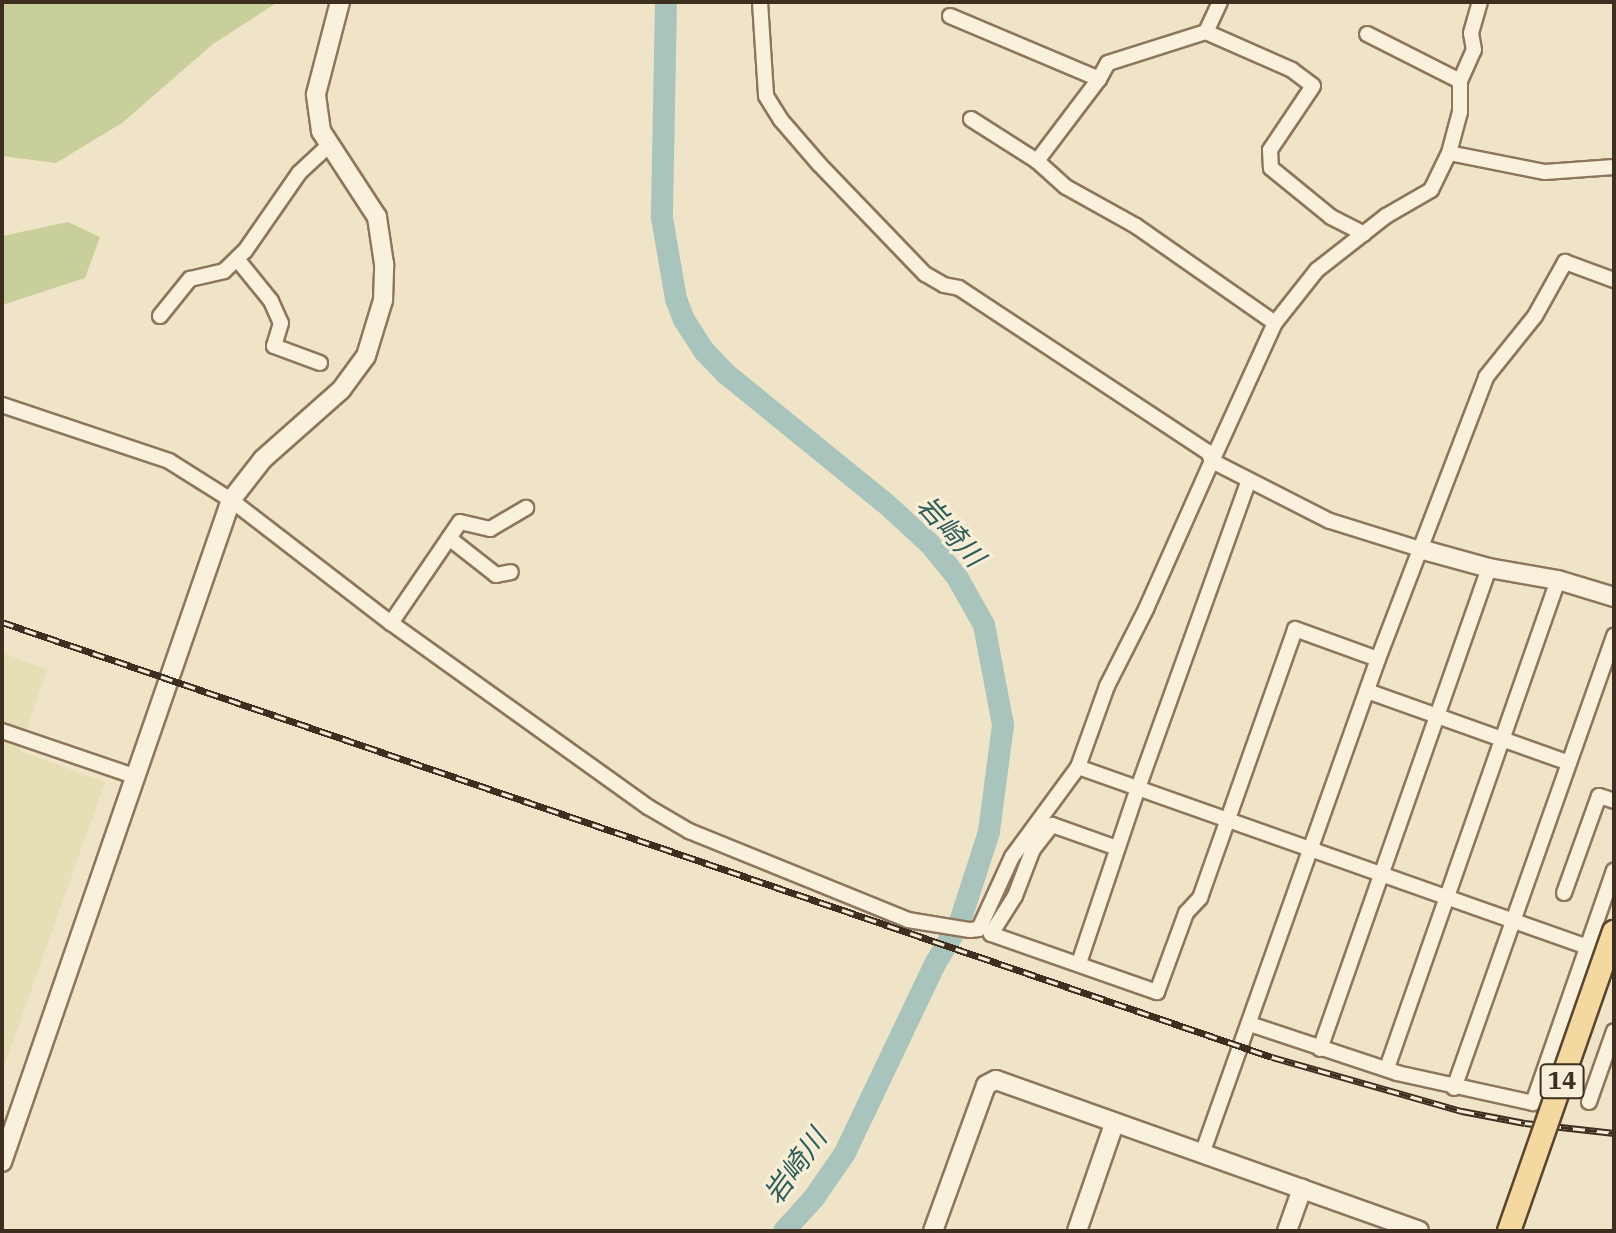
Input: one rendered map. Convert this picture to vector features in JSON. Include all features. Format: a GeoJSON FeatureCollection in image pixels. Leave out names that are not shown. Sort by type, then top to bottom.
{"type":"FeatureCollection","features":[{"type":"Feature","properties":{"kind":"main road","name":"14"},"geometry":{"type":"LineString","coordinates":[[1509,1231],[1614,932]]}},
{"type":"Feature","properties":{"kind":"main road","name":"14"},"geometry":{"type":"LineString","coordinates":[[1524,1231],[1614,976]]}},
{"type":"Feature","properties":{"kind":"street"},"geometry":{"type":"LineString","coordinates":[[2,1162],[231,500],[251,471],[341,390],[366,356],[383,300],[384,264],[377,217],[321,131],[316,94],[340,2]]}},
{"type":"Feature","properties":{"kind":"street"},"geometry":{"type":"LineString","coordinates":[[760,2],[766,96],[781,120],[819,164],[925,274],[944,285],[959,288],[1208,452],[1212,461],[1330,521],[1489,568],[1558,580],[1614,597]]}},
{"type":"Feature","properties":{"kind":"street"},"geometry":{"type":"LineString","coordinates":[[1206,32],[1220,2]]}},
{"type":"Feature","properties":{"kind":"street"},"geometry":{"type":"LineString","coordinates":[[2,405],[169,461],[231,500],[391,623],[648,807],[689,831],[729,850],[908,920],[932,926],[979,929],[1012,857],[1078,767],[1107,686],[1275,323],[1317,270],[1364,234],[1431,190],[1449,153],[1460,112],[1460,81],[1474,50],[1471,33],[1477,20],[1474,4]]}},
{"type":"Feature","properties":{"kind":"street"},"geometry":{"type":"LineString","coordinates":[[950,16],[1099,79]]}},
{"type":"Feature","properties":{"kind":"street"},"geometry":{"type":"LineString","coordinates":[[1037,161],[1108,63],[1206,32],[1292,70],[1313,86],[1270,150],[1271,168],[1331,217],[1364,234]]}},
{"type":"Feature","properties":{"kind":"street"},"geometry":{"type":"LineString","coordinates":[[1367,34],[1460,81]]}},
{"type":"Feature","properties":{"kind":"street"},"geometry":{"type":"LineString","coordinates":[[971,119],[1037,161],[1066,187],[1136,226],[1275,323]]}},
{"type":"Feature","properties":{"kind":"street"},"geometry":{"type":"LineString","coordinates":[[160,316],[190,279],[224,271],[237,259],[299,173],[329,145]]}},
{"type":"Feature","properties":{"kind":"street"},"geometry":{"type":"LineString","coordinates":[[1449,153],[1545,172],[1614,167]]}},
{"type":"Feature","properties":{"kind":"street"},"geometry":{"type":"LineString","coordinates":[[237,259],[271,301],[281,323],[274,346],[320,363]]}},
{"type":"Feature","properties":{"kind":"street"},"geometry":{"type":"LineString","coordinates":[[1202,1154],[1378,659],[1486,377],[1535,316],[1565,262],[1614,280]]}},
{"type":"Feature","properties":{"kind":"street"},"geometry":{"type":"LineString","coordinates":[[1079,963],[1138,788],[1249,480]]}},
{"type":"Feature","properties":{"kind":"street"},"geometry":{"type":"LineString","coordinates":[[391,623],[460,522],[490,529],[526,508]]}},
{"type":"Feature","properties":{"kind":"street"},"geometry":{"type":"LineString","coordinates":[[449,538],[496,575],[511,572]]}},
{"type":"Feature","properties":{"kind":"street"},"geometry":{"type":"LineString","coordinates":[[1320,1049],[1489,568]]}},
{"type":"Feature","properties":{"kind":"street"},"geometry":{"type":"LineString","coordinates":[[1387,1068],[1558,580]]}},
{"type":"Feature","properties":{"kind":"street"},"geometry":{"type":"LineString","coordinates":[[1117,848],[1052,825],[1033,849],[1015,896],[991,934],[1157,992],[1186,913],[1200,898],[1295,629],[1378,659]]}},
{"type":"Feature","properties":{"kind":"street"},"geometry":{"type":"LineString","coordinates":[[1454,1088],[1614,635]]}},
{"type":"Feature","properties":{"kind":"street"},"geometry":{"type":"LineString","coordinates":[[1367,691],[1569,763]]}},
{"type":"Feature","properties":{"kind":"street"},"geometry":{"type":"LineString","coordinates":[[2,731],[136,777]]}},
{"type":"Feature","properties":{"kind":"street"},"geometry":{"type":"LineString","coordinates":[[1078,767],[1614,956]]}},
{"type":"Feature","properties":{"kind":"street"},"geometry":{"type":"LineString","coordinates":[[1564,893],[1599,796],[1614,801]]}},
{"type":"Feature","properties":{"kind":"street"},"geometry":{"type":"LineString","coordinates":[[1250,1024],[1320,1049],[1454,1088],[1533,1103],[1614,871]]}},
{"type":"Feature","properties":{"kind":"street"},"geometry":{"type":"LineString","coordinates":[[1589,1102],[1614,1031]]}},
{"type":"Feature","properties":{"kind":"street"},"geometry":{"type":"LineString","coordinates":[[933,1231],[986,1085],[996,1080],[1419,1231]]}},
{"type":"Feature","properties":{"kind":"street"},"geometry":{"type":"LineString","coordinates":[[1077,1231],[1114,1124]]}},
{"type":"Feature","properties":{"kind":"street"},"geometry":{"type":"LineString","coordinates":[[1287,1231],[1302,1189]]}},
{"type":"Feature","properties":{"kind":"shaded area"},"geometry":{"type":"Polygon","coordinates":[[[2,653],[47,669],[20,751],[105,782],[2,1073],[2,653]]]}},
{"type":"Feature","properties":{"kind":"green space"},"geometry":{"type":"Polygon","coordinates":[[[2,2],[278,2],[213,44],[122,123],[56,163],[2,156],[2,2]]]}},
{"type":"Feature","properties":{"kind":"green space"},"geometry":{"type":"Polygon","coordinates":[[[68,222],[100,237],[85,278],[2,305],[2,236],[68,222]]]}},
{"type":"Feature","properties":{"kind":"waterway","name":"岩崎川"},"geometry":{"type":"LineString","coordinates":[[666,2],[662,218],[676,299],[684,320],[705,352],[725,373],[884,502],[930,544],[957,577],[984,625],[1003,725],[989,832],[960,922],[935,964],[845,1153],[814,1198],[784,1231]]}},
{"type":"Feature","properties":{"kind":"railway"},"geometry":{"type":"LineString","coordinates":[[2,622],[1272,1057],[1462,1111],[1525,1123],[1614,1133]]}}]}
